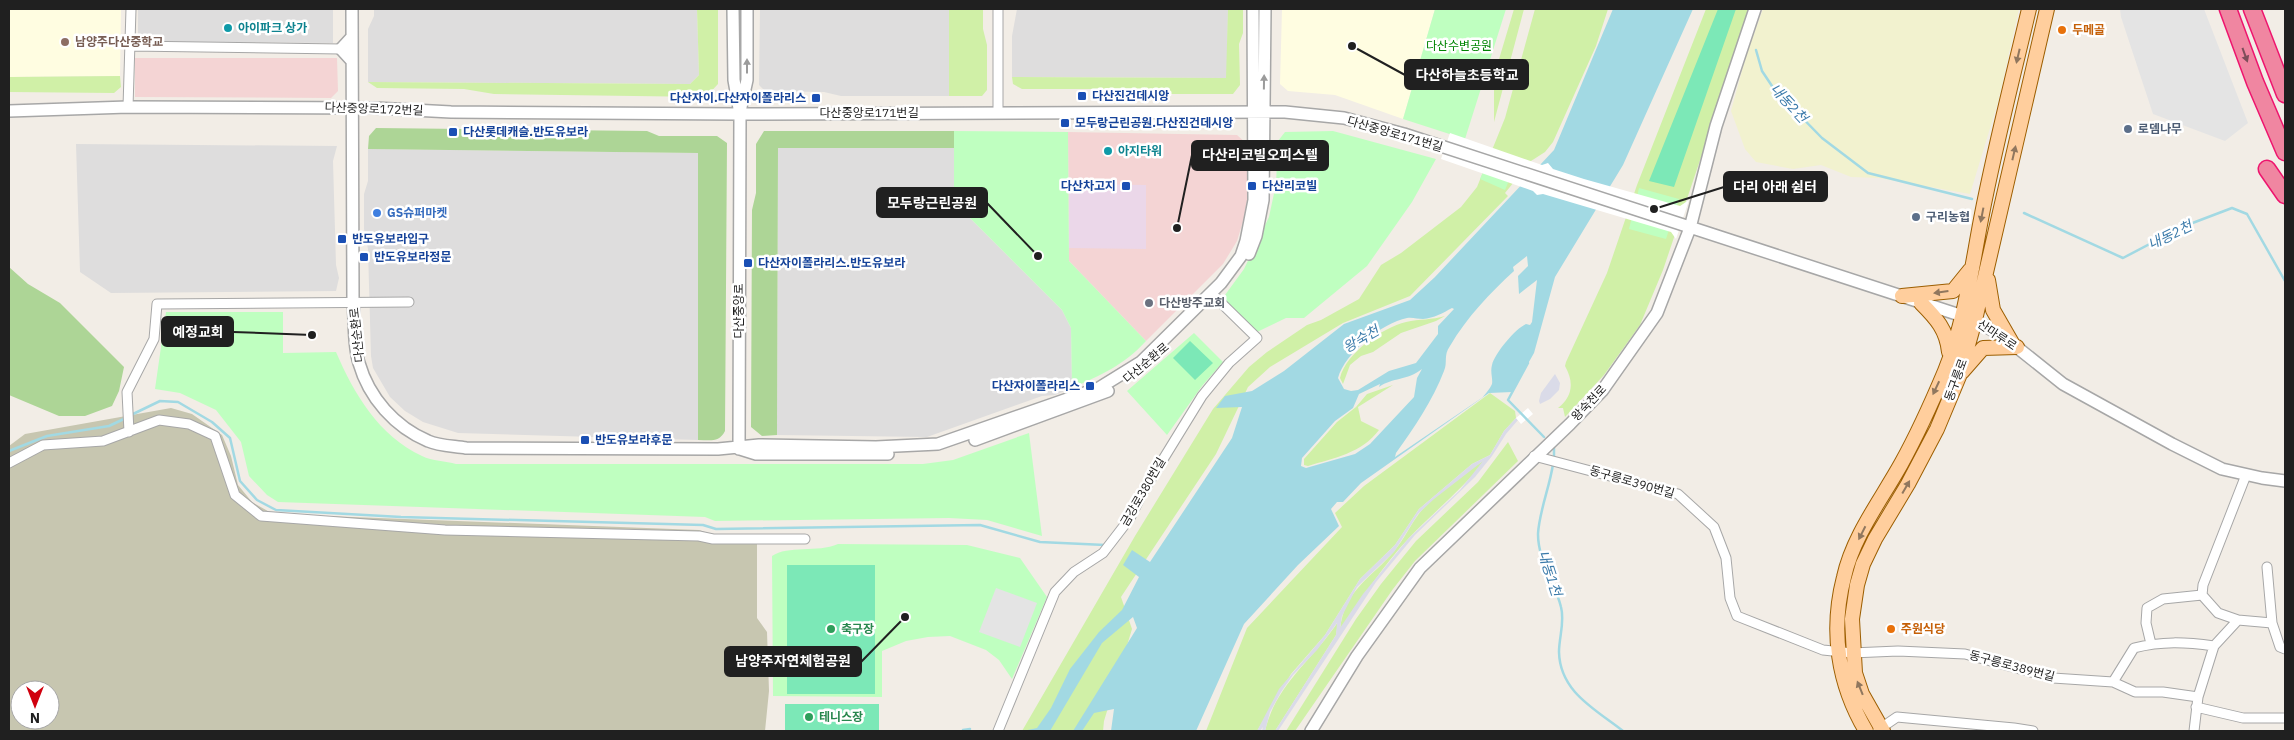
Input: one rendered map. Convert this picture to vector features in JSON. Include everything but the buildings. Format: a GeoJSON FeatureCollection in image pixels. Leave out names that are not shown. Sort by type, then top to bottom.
{"type":"FeatureCollection","features":[{"type":"Feature","properties":{"kind":"highway"},"geometry":{"type":"LineString","coordinates":[[2228,9],[2254,82],[2285,152]]}},
{"type":"Feature","properties":{"kind":"highway"},"geometry":{"type":"LineString","coordinates":[[2252,9],[2285,94]]}},
{"type":"Feature","properties":{"kind":"highway"},"geometry":{"type":"LineString","coordinates":[[2268,169],[2285,195]]}},
{"type":"Feature","properties":{"kind":"main road","name":"동구릉로"},"geometry":{"type":"LineString","coordinates":[[1866,731],[1853,709],[1837,652],[1838,617],[1844,576],[1860,535],[1902,463],[1949,357],[1962,316],[1985,198],[2029,9]]}},
{"type":"Feature","properties":{"kind":"main road","name":"동구릉로"},"geometry":{"type":"LineString","coordinates":[[1880,730],[1854,673],[1852,619],[1857,585],[1863,564],[1937,429],[1960,374],[1988,267],[2047,9]]}},
{"type":"Feature","properties":{"kind":"main road"},"geometry":{"type":"LineString","coordinates":[[1960,374],[1983,348],[2014,345],[1993,310],[1988,267]]}},
{"type":"Feature","properties":{"kind":"main road"},"geometry":{"type":"LineString","coordinates":[[1902,296],[1953,291],[1971,270]]}},
{"type":"Feature","properties":{"kind":"main road"},"geometry":{"type":"LineString","coordinates":[[1921,302],[1940,323],[1948,339],[1949,357]]}},
{"type":"Feature","properties":{"kind":"street"},"geometry":{"type":"LineString","coordinates":[[128,108],[131,9]]}},
{"type":"Feature","properties":{"kind":"street","name":"다산순환로"},"geometry":{"type":"LineString","coordinates":[[352,9],[354,302],[358,362],[368,386],[381,407],[398,423],[429,442],[466,448],[738,449],[756,454],[858,456],[952,448],[1075,405],[1118,386],[1151,362],[1214,296],[1241,256],[1251,225],[1264,9]]}},
{"type":"Feature","properties":{"kind":"street","name":"다산중앙로"},"geometry":{"type":"LineString","coordinates":[[733,9],[734,80],[740,114],[738,449]]}},
{"type":"Feature","properties":{"kind":"street","name":"다산중앙로"},"geometry":{"type":"LineString","coordinates":[[740,114],[747,80],[747,9]]}},
{"type":"Feature","properties":{"kind":"street"},"geometry":{"type":"LineString","coordinates":[[998,9],[998,112]]}},
{"type":"Feature","properties":{"kind":"street","name":"다산순환로"},"geometry":{"type":"LineString","coordinates":[[1253,9],[1258,112]]}},
{"type":"Feature","properties":{"kind":"street","name":"왕숙천로"},"geometry":{"type":"LineString","coordinates":[[1311,731],[1358,656],[1420,568],[1602,391],[1657,314],[1755,9]]}},
{"type":"Feature","properties":{"kind":"street"},"geometry":{"type":"LineString","coordinates":[[341,49],[352,37]]}},
{"type":"Feature","properties":{"kind":"street"},"geometry":{"type":"LineString","coordinates":[[130,46],[341,49],[352,61]]}},
{"type":"Feature","properties":{"kind":"street","name":"다산중앙로172번길"},"geometry":{"type":"LineString","coordinates":[[9,111],[128,108],[740,114]]}},
{"type":"Feature","properties":{"kind":"street","name":"다산중앙로171번길"},"geometry":{"type":"LineString","coordinates":[[740,114],[1285,112],[1344,118],[1404,134],[1685,226]]}},
{"type":"Feature","properties":{"kind":"street","name":"산마루로"},"geometry":{"type":"LineString","coordinates":[[1685,226],[1975,320],[2014,345],[2063,384],[2088,400],[2206,462],[2246,475],[2285,481]]}},
{"type":"Feature","properties":{"kind":"street","name":"금강로380번길"},"geometry":{"type":"LineString","coordinates":[[998,731],[1055,592],[1074,572],[1103,553],[1130,518],[1148,483],[1202,396],[1228,364],[1257,338],[1214,296]]}},
{"type":"Feature","properties":{"kind":"street"},"geometry":{"type":"LineString","coordinates":[[129,432],[127,392],[154,339],[157,304],[408,302]]}},
{"type":"Feature","properties":{"kind":"street"},"geometry":{"type":"LineString","coordinates":[[9,463],[43,445],[103,441],[159,420],[189,424],[215,436],[235,495],[261,516],[445,530],[699,536],[713,539],[805,539]]}},
{"type":"Feature","properties":{"kind":"street","name":"동구릉로390번길"},"geometry":{"type":"LineString","coordinates":[[1534,456],[1678,494],[1714,526],[1726,558],[1730,598],[1737,616],[1823,650],[1852,653]]}},
{"type":"Feature","properties":{"kind":"street"},"geometry":{"type":"LineString","coordinates":[[2246,475],[2203,585],[2202,595],[2218,613],[2238,620],[2272,623]]}},
{"type":"Feature","properties":{"kind":"street"},"geometry":{"type":"LineString","coordinates":[[2267,567],[2272,623],[2280,647],[2285,649]]}},
{"type":"Feature","properties":{"kind":"street"},"geometry":{"type":"LineString","coordinates":[[2151,644],[2146,623],[2147,608],[2163,598],[2202,595]]}},
{"type":"Feature","properties":{"kind":"street"},"geometry":{"type":"LineString","coordinates":[[2194,731],[2198,697],[2214,646],[2238,620]]}},
{"type":"Feature","properties":{"kind":"street"},"geometry":{"type":"LineString","coordinates":[[2113,682],[2134,648],[2151,644],[2190,642],[2214,646]]}},
{"type":"Feature","properties":{"kind":"street","name":"동구릉로389번길"},"geometry":{"type":"LineString","coordinates":[[1852,653],[1898,651],[1965,654],[2053,678],[2113,682],[2135,692],[2163,692],[2198,697]]}},
{"type":"Feature","properties":{"kind":"street"},"geometry":{"type":"LineString","coordinates":[[2196,707],[2243,718],[2285,718]]}},
{"type":"Feature","properties":{"kind":"street"},"geometry":{"type":"LineString","coordinates":[[1880,730],[1897,717],[2033,731]]}},
{"type":"Feature","properties":{"kind":"shaded area","name":"남양주다산중학교"},"geometry":{"type":"Polygon","coordinates":[[[9,9],[121,9],[120,76],[9,77],[9,9]]]}},
{"type":"Feature","properties":{"kind":"shaded area"},"geometry":{"type":"Polygon","coordinates":[[[138,9],[333,9],[333,43],[144,42],[138,37],[138,9]]]}},
{"type":"Feature","properties":{"kind":"shaded area"},"geometry":{"type":"Polygon","coordinates":[[[374,9],[697,9],[699,75],[690,84],[368,82],[368,29],[374,16],[374,9]]]}},
{"type":"Feature","properties":{"kind":"shaded area"},"geometry":{"type":"Polygon","coordinates":[[[760,9],[949,9],[949,96],[841,96],[824,92],[765,91],[759,85],[760,9]]]}},
{"type":"Feature","properties":{"kind":"shaded area"},"geometry":{"type":"Polygon","coordinates":[[[1017,9],[1228,9],[1227,78],[1012,77],[1012,36],[1017,9]]]}},
{"type":"Feature","properties":{"kind":"shaded area"},"geometry":{"type":"Polygon","coordinates":[[[1282,9],[1435,9],[1403,119],[1335,95],[1288,91],[1280,84],[1282,9]]]}},
{"type":"Feature","properties":{"kind":"shaded area"},"geometry":{"type":"Polygon","coordinates":[[[1763,9],[2019,9],[1998,102],[1970,194],[1879,178],[1851,177],[1821,165],[1793,169],[1756,162],[1745,149],[1731,111],[1746,56],[1763,9]]]}},
{"type":"Feature","properties":{"kind":"shaded area"},"geometry":{"type":"Polygon","coordinates":[[[2120,9],[2204,9],[2248,123],[2225,141],[2153,114],[2120,9]]]}},
{"type":"Feature","properties":{"kind":"shaded area"},"geometry":{"type":"Polygon","coordinates":[[[135,58],[337,58],[338,91],[331,98],[135,97],[135,58]]]}},
{"type":"Feature","properties":{"kind":"shaded area"},"geometry":{"type":"Polygon","coordinates":[[[1068,132],[1237,135],[1248,145],[1247,200],[1237,241],[1223,264],[1146,341],[1069,261],[1068,132]]]}},
{"type":"Feature","properties":{"kind":"shaded area"},"geometry":{"type":"Polygon","coordinates":[[[76,144],[337,146],[333,161],[336,265],[339,278],[336,291],[111,293],[80,272],[76,144]]]}},
{"type":"Feature","properties":{"kind":"shaded area"},"geometry":{"type":"Polygon","coordinates":[[[778,148],[954,148],[954,189],[959,207],[1062,310],[1071,328],[1072,388],[1055,395],[1042,396],[927,437],[777,435],[778,148]]]}},
{"type":"Feature","properties":{"kind":"shaded area"},"geometry":{"type":"Polygon","coordinates":[[[368,149],[698,153],[698,440],[458,433],[423,422],[405,411],[390,397],[373,368],[371,356],[368,249],[364,229],[364,194],[368,181],[368,149]]]}},
{"type":"Feature","properties":{"kind":"shaded area"},"geometry":{"type":"Polygon","coordinates":[[[1069,184],[1146,185],[1146,249],[1069,248],[1069,184]]]}},
{"type":"Feature","properties":{"kind":"shaded area"},"geometry":{"type":"Polygon","coordinates":[[[1555,374],[1560,383],[1559,390],[1550,399],[1540,404],[1541,393],[1555,374]]]}},
{"type":"Feature","properties":{"kind":"shaded area"},"geometry":{"type":"Polygon","coordinates":[[[171,408],[192,414],[222,435],[231,456],[238,485],[252,502],[273,514],[699,530],[714,535],[757,536],[757,618],[767,632],[769,691],[765,731],[9,731],[9,446],[25,434],[171,408]]]}},
{"type":"Feature","properties":{"kind":"shaded area"},"geometry":{"type":"Polygon","coordinates":[[[1516,418],[1518,420],[1475,477],[1415,535],[1376,582],[1278,731],[1275,731],[1336,635],[1337,623],[1281,692],[1270,712],[1265,731],[1262,731],[1263,727],[1260,731],[1257,731],[1279,689],[1325,635],[1360,579],[1395,545],[1419,509],[1472,464],[1490,455],[1504,431],[1516,418]],[[1483,461],[1434,499],[1418,514],[1394,552],[1357,587],[1342,616],[1340,628],[1363,594],[1408,539],[1460,490],[1483,461]]]}},
{"type":"Feature","properties":{"kind":"shaded area"},"geometry":{"type":"Polygon","coordinates":[[[996,588],[1037,603],[1020,647],[979,632],[996,588]]]}},
{"type":"Feature","properties":{"kind":"green space"},"geometry":{"type":"Polygon","coordinates":[[[697,9],[718,9],[718,84],[706,97],[494,94],[464,89],[377,88],[368,82],[690,84],[699,75],[697,9]]]}},
{"type":"Feature","properties":{"kind":"green space"},"geometry":{"type":"Polygon","coordinates":[[[949,9],[983,9],[983,29],[987,45],[987,90],[982,96],[949,96],[949,9]]]}},
{"type":"Feature","properties":{"kind":"green space"},"geometry":{"type":"Polygon","coordinates":[[[1228,9],[1243,9],[1243,33],[1239,44],[1240,85],[1233,94],[1141,94],[1110,89],[1022,89],[1013,84],[1012,77],[1226,78],[1228,9]]]}},
{"type":"Feature","properties":{"kind":"green space","name":"다산수변공원"},"geometry":{"type":"Polygon","coordinates":[[[1435,9],[1506,9],[1465,139],[1403,119],[1435,9]]]}},
{"type":"Feature","properties":{"kind":"green space"},"geometry":{"type":"Polygon","coordinates":[[[1514,9],[1524,9],[1494,122],[1494,76],[1514,9]]]}},
{"type":"Feature","properties":{"kind":"green space"},"geometry":{"type":"Polygon","coordinates":[[[1535,9],[1608,9],[1596,46],[1553,142],[1545,152],[1531,161],[1505,193],[1508,196],[1410,296],[1343,323],[1270,367],[1248,387],[1216,454],[1121,597],[1132,629],[1104,721],[1103,731],[1022,731],[1135,536],[1213,409],[1249,367],[1267,352],[1307,325],[1321,320],[1359,299],[1381,265],[1401,253],[1461,207],[1477,187],[1505,118],[1535,9]]]}},
{"type":"Feature","properties":{"kind":"green space"},"geometry":{"type":"Polygon","coordinates":[[[1706,9],[1751,9],[1663,270],[1640,325],[1604,375],[1565,417],[1563,408],[1558,408],[1567,399],[1570,389],[1571,383],[1565,366],[1566,362],[1607,273],[1637,185],[1706,9]]]}},
{"type":"Feature","properties":{"kind":"green space"},"geometry":{"type":"Polygon","coordinates":[[[1718,9],[1736,9],[1674,187],[1649,181],[1718,9]]]}},
{"type":"Feature","properties":{"kind":"green space"},"geometry":{"type":"Polygon","coordinates":[[[120,76],[121,87],[114,93],[9,92],[9,77],[120,76]]]}},
{"type":"Feature","properties":{"kind":"green space"},"geometry":{"type":"Polygon","coordinates":[[[376,128],[647,131],[659,136],[717,136],[727,143],[725,431],[723,435],[714,440],[698,440],[698,153],[368,149],[369,136],[376,128]]]}},
{"type":"Feature","properties":{"kind":"green space"},"geometry":{"type":"Polygon","coordinates":[[[764,131],[954,131],[954,148],[778,148],[777,435],[762,436],[751,427],[752,210],[756,193],[756,144],[764,131]]]}},
{"type":"Feature","properties":{"kind":"green space"},"geometry":{"type":"Polygon","coordinates":[[[954,131],[1068,132],[1069,261],[1146,341],[1121,363],[1072,388],[1071,328],[1062,310],[959,207],[954,189],[954,131]]]}},
{"type":"Feature","properties":{"kind":"green space"},"geometry":{"type":"Polygon","coordinates":[[[1333,131],[1436,159],[1412,202],[1367,266],[1304,318],[1286,318],[1257,332],[1225,300],[1225,295],[1244,269],[1269,217],[1276,184],[1278,141],[1285,132],[1333,131]]]}},
{"type":"Feature","properties":{"kind":"green space"},"geometry":{"type":"Polygon","coordinates":[[[1493,149],[1518,159],[1505,190],[1480,179],[1493,149]]]}},
{"type":"Feature","properties":{"kind":"green space"},"geometry":{"type":"Polygon","coordinates":[[[1639,188],[1679,199],[1666,239],[1629,229],[1639,188]]]}},
{"type":"Feature","properties":{"kind":"green space"},"geometry":{"type":"Polygon","coordinates":[[[9,267],[28,284],[60,303],[124,367],[119,391],[112,406],[85,416],[59,416],[9,395],[9,267]]]}},
{"type":"Feature","properties":{"kind":"green space"},"geometry":{"type":"Polygon","coordinates":[[[166,312],[283,312],[283,353],[336,352],[360,398],[393,437],[407,448],[422,456],[456,464],[923,464],[953,460],[1029,433],[1042,536],[987,520],[949,518],[715,521],[705,517],[278,502],[267,495],[249,476],[241,442],[216,410],[180,393],[155,389],[166,312]]]}},
{"type":"Feature","properties":{"kind":"green space"},"geometry":{"type":"Polygon","coordinates":[[[1445,316],[1401,333],[1373,352],[1361,356],[1350,365],[1343,384],[1340,378],[1349,360],[1376,336],[1406,322],[1445,316]]]}},
{"type":"Feature","properties":{"kind":"green space"},"geometry":{"type":"Polygon","coordinates":[[[1194,333],[1223,362],[1202,386],[1167,435],[1127,391],[1194,333]]]}},
{"type":"Feature","properties":{"kind":"green space"},"geometry":{"type":"Polygon","coordinates":[[[1190,341],[1213,363],[1195,380],[1173,358],[1190,341]]]}},
{"type":"Feature","properties":{"kind":"green space"},"geometry":{"type":"Polygon","coordinates":[[[1393,385],[1358,407],[1361,421],[1379,430],[1372,438],[1347,454],[1308,466],[1304,465],[1304,459],[1337,422],[1356,407],[1367,394],[1393,385]]]}},
{"type":"Feature","properties":{"kind":"green space"},"geometry":{"type":"Polygon","coordinates":[[[1490,393],[1515,411],[1516,418],[1504,431],[1490,455],[1472,464],[1419,509],[1395,545],[1360,579],[1325,635],[1291,674],[1257,731],[1206,731],[1247,628],[1342,527],[1335,513],[1364,486],[1490,393]]]}},
{"type":"Feature","properties":{"kind":"green space"},"geometry":{"type":"Polygon","coordinates":[[[1508,442],[1518,461],[1415,561],[1393,589],[1295,731],[1286,731],[1356,619],[1381,584],[1416,541],[1478,482],[1508,442]]]}},
{"type":"Feature","properties":{"kind":"green space"},"geometry":{"type":"Polygon","coordinates":[[[1485,461],[1467,481],[1399,548],[1340,630],[1347,604],[1353,594],[1395,550],[1424,507],[1448,485],[1485,461]]]}},
{"type":"Feature","properties":{"kind":"green space"},"geometry":{"type":"Polygon","coordinates":[[[838,544],[967,545],[1020,558],[1047,597],[1012,679],[999,660],[986,650],[950,636],[928,637],[906,641],[882,651],[882,697],[773,696],[772,556],[786,551],[830,547],[838,544]]]}},
{"type":"Feature","properties":{"kind":"green space","name":"축구장"},"geometry":{"type":"Polygon","coordinates":[[[787,565],[875,565],[875,694],[787,694],[787,565]]]}},
{"type":"Feature","properties":{"kind":"green space"},"geometry":{"type":"Polygon","coordinates":[[[1338,622],[1336,635],[1275,731],[1265,731],[1270,714],[1286,686],[1338,622]]]}},
{"type":"Feature","properties":{"kind":"green space"},"geometry":{"type":"Polygon","coordinates":[[[785,704],[879,704],[879,730],[785,730],[785,704]]]}},
{"type":"Feature","properties":{"kind":"water","name":"왕숙천"},"geometry":{"type":"Polygon","coordinates":[[[1613,9],[1693,9],[1623,165],[1555,277],[1534,353],[1512,392],[1489,393],[1361,483],[1343,502],[1337,502],[1331,509],[1339,526],[1298,565],[1244,624],[1196,731],[1111,731],[1114,709],[1094,713],[1082,731],[1073,731],[1137,628],[1133,617],[1102,643],[1050,731],[1023,731],[1037,728],[1051,708],[1070,669],[1099,632],[1122,610],[1139,577],[1123,565],[1132,550],[1150,562],[1232,438],[1242,407],[1216,408],[1225,396],[1252,391],[1284,371],[1344,324],[1410,300],[1435,277],[1554,150],[1613,9]],[[1527,256],[1513,267],[1514,271],[1479,306],[1450,346],[1440,382],[1395,457],[1483,397],[1492,384],[1491,368],[1497,354],[1516,331],[1526,324],[1530,325],[1532,322],[1537,280],[1519,294],[1518,276],[1528,266],[1527,256]],[[1452,308],[1431,318],[1409,318],[1397,321],[1366,340],[1356,349],[1342,368],[1338,378],[1344,389],[1358,390],[1389,371],[1416,363],[1438,334],[1438,326],[1454,309],[1452,308]],[[1422,369],[1379,387],[1380,384],[1359,394],[1353,408],[1335,421],[1302,458],[1301,466],[1306,468],[1355,454],[1370,444],[1414,397],[1417,378],[1422,369]]]}},
{"type":"Feature","properties":{"kind":"pier"},"geometry":{"type":"Polygon","coordinates":[[[1450,133],[1542,165],[1548,163],[1553,169],[1584,179],[1680,206],[1689,200],[1676,239],[1671,232],[1543,194],[1537,195],[1533,191],[1441,159],[1450,133]]]}},
{"type":"Feature","properties":{"kind":"pier"},"geometry":{"type":"Polygon","coordinates":[[[1528,408],[1533,414],[1521,424],[1516,418],[1528,408]]]}},
{"type":"Feature","properties":{"kind":"waterway","name":"내동2천"},"geometry":{"type":"LineString","coordinates":[[1756,50],[1762,71],[1774,89],[1822,138],[1868,173],[1972,199]]}},
{"type":"Feature","properties":{"kind":"waterway","name":"내동2천"},"geometry":{"type":"LineString","coordinates":[[2024,213],[2123,258],[2182,227],[2232,208],[2247,214],[2285,281]]}},
{"type":"Feature","properties":{"kind":"waterway","name":"내동1천"},"geometry":{"type":"LineString","coordinates":[[1528,363],[1508,400],[1544,437]]}},
{"type":"Feature","properties":{"kind":"waterway"},"geometry":{"type":"LineString","coordinates":[[131,415],[160,401],[178,402],[212,422],[230,438],[240,481],[257,500],[276,510],[401,517],[703,525],[716,529],[980,525],[1040,542],[1105,545]]}},
{"type":"Feature","properties":{"kind":"waterway"},"geometry":{"type":"LineString","coordinates":[[9,451],[47,436],[109,426],[126,418]]}},
{"type":"Feature","properties":{"kind":"waterway","name":"내동1천"},"geometry":{"type":"LineString","coordinates":[[1554,448],[1554,458]]}},
{"type":"Feature","properties":{"kind":"waterway","name":"내동1천"},"geometry":{"type":"LineString","coordinates":[[1553,464],[1540,517],[1538,534],[1541,553],[1562,613],[1559,652],[1561,666],[1565,678],[1572,689],[1591,707],[1623,731]]}},
{"type":"Feature","properties":{"kind":"waterway"},"geometry":{"type":"LineString","coordinates":[[963,730],[970,729]]}},
{"type":"Feature","properties":{"kind":"place","name":"아이파크 상가"},"geometry":{"type":"Point","coordinates":[228,28]}},
{"type":"Feature","properties":{"kind":"place","name":"두메골"},"geometry":{"type":"Point","coordinates":[2062,30]}},
{"type":"Feature","properties":{"kind":"place","name":"남양주다산중학교"},"geometry":{"type":"Point","coordinates":[65,42]}},
{"type":"Feature","properties":{"kind":"place","name":"다산하늘초등학교"},"geometry":{"type":"Point","coordinates":[1352,46]}},
{"type":"Feature","properties":{"kind":"place","name":"다산진건데시앙"},"geometry":{"type":"Point","coordinates":[1082,96]}},
{"type":"Feature","properties":{"kind":"place","name":"다산자이.다산자이폴라리스"},"geometry":{"type":"Point","coordinates":[816,98]}},
{"type":"Feature","properties":{"kind":"place","name":"모두랑근린공원.다산진건데시앙"},"geometry":{"type":"Point","coordinates":[1065,123]}},
{"type":"Feature","properties":{"kind":"place","name":"로뎀나무"},"geometry":{"type":"Point","coordinates":[2128,129]}},
{"type":"Feature","properties":{"kind":"place","name":"다산롯데캐슬.반도유보라"},"geometry":{"type":"Point","coordinates":[453,132]}},
{"type":"Feature","properties":{"kind":"place","name":"아지타워"},"geometry":{"type":"Point","coordinates":[1108,151]}},
{"type":"Feature","properties":{"kind":"place","name":"다산차고지"},"geometry":{"type":"Point","coordinates":[1126,186]}},
{"type":"Feature","properties":{"kind":"place","name":"다산리코빌"},"geometry":{"type":"Point","coordinates":[1252,186]}},
{"type":"Feature","properties":{"kind":"place","name":"다리 아래 쉼터"},"geometry":{"type":"Point","coordinates":[1654,209]}},
{"type":"Feature","properties":{"kind":"place","name":"GS슈퍼마켓"},"geometry":{"type":"Point","coordinates":[377,213]}},
{"type":"Feature","properties":{"kind":"place","name":"구리농협"},"geometry":{"type":"Point","coordinates":[1916,217]}},
{"type":"Feature","properties":{"kind":"place","name":"다산리코빌오피스텔"},"geometry":{"type":"Point","coordinates":[1177,228]}},
{"type":"Feature","properties":{"kind":"place","name":"반도유보라입구"},"geometry":{"type":"Point","coordinates":[342,239]}},
{"type":"Feature","properties":{"kind":"place","name":"모두랑근린공원"},"geometry":{"type":"Point","coordinates":[1038,256]}},
{"type":"Feature","properties":{"kind":"place","name":"반도유보라정문"},"geometry":{"type":"Point","coordinates":[364,257]}},
{"type":"Feature","properties":{"kind":"place","name":"다산자이폴라리스.반도유보라"},"geometry":{"type":"Point","coordinates":[748,263]}},
{"type":"Feature","properties":{"kind":"place","name":"다산방주교회"},"geometry":{"type":"Point","coordinates":[1149,303]}},
{"type":"Feature","properties":{"kind":"place","name":"예정교회"},"geometry":{"type":"Point","coordinates":[312,335]}},
{"type":"Feature","properties":{"kind":"place","name":"다산자이폴라리스"},"geometry":{"type":"Point","coordinates":[1090,386]}},
{"type":"Feature","properties":{"kind":"place","name":"반도유보라후문"},"geometry":{"type":"Point","coordinates":[585,440]}},
{"type":"Feature","properties":{"kind":"place","name":"남양주자연체험공원"},"geometry":{"type":"Point","coordinates":[905,617]}},
{"type":"Feature","properties":{"kind":"place","name":"축구장"},"geometry":{"type":"Point","coordinates":[831,629]}},
{"type":"Feature","properties":{"kind":"place","name":"주원식당"},"geometry":{"type":"Point","coordinates":[1891,629]}},
{"type":"Feature","properties":{"kind":"place","name":"테니스장"},"geometry":{"type":"Point","coordinates":[809,717]}}]}
